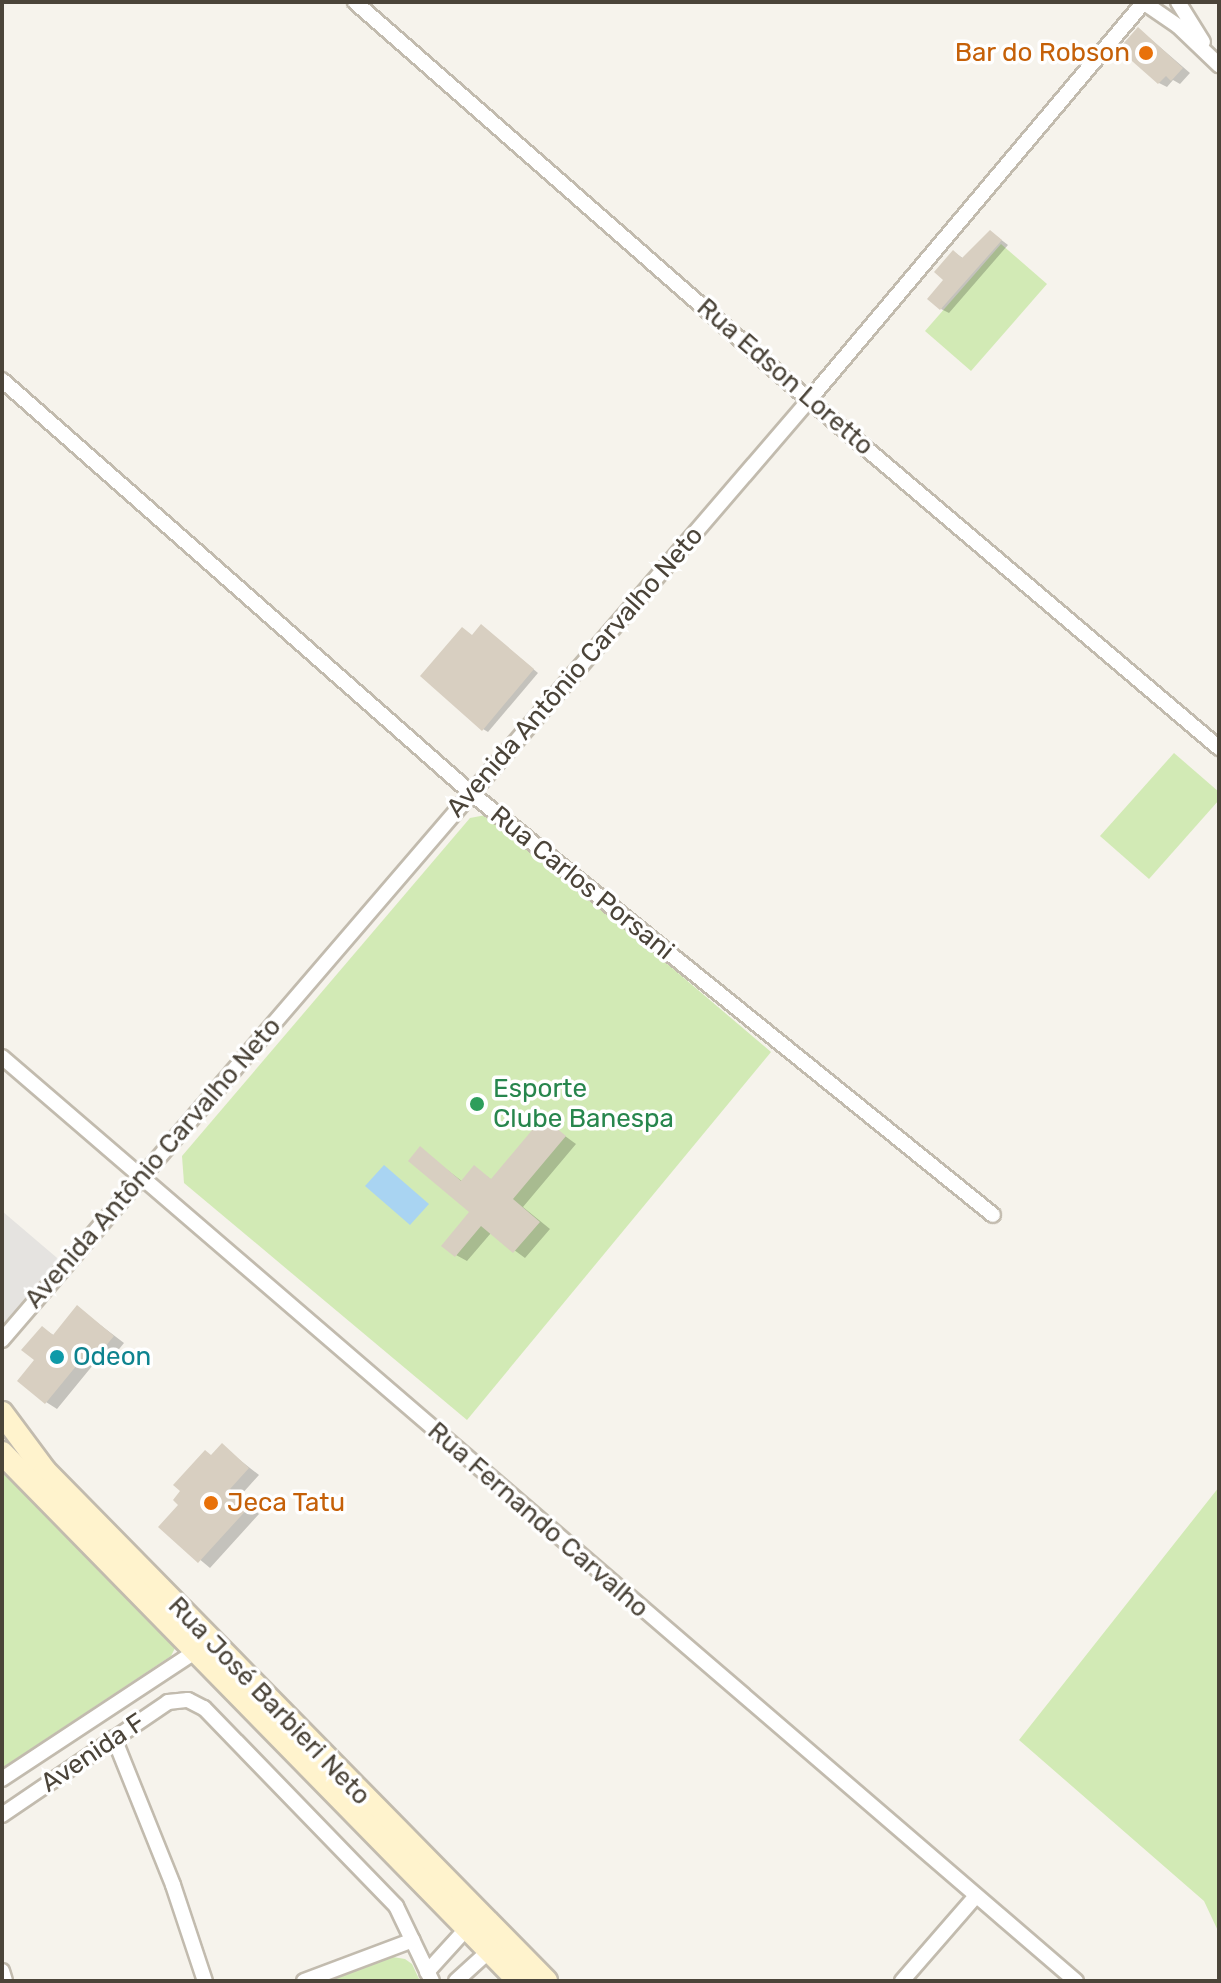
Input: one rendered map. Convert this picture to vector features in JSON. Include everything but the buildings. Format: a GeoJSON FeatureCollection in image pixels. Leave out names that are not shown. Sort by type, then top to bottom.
{"type":"FeatureCollection","features":[{"type":"Feature","properties":{"kind":"main road","name":"Rua José Barbieri Neto"},"geometry":{"type":"LineString","coordinates":[[2,1413],[45,1471],[546,1981]]}},
{"type":"Feature","properties":{"kind":"main road","name":"Rua José Barbieri Neto"},"geometry":{"type":"LineString","coordinates":[[2,1453],[519,1981]]}},
{"type":"Feature","properties":{"kind":"street","name":"Rua Edson Loretto"},"geometry":{"type":"LineString","coordinates":[[355,2],[809,400],[1219,748]]}},
{"type":"Feature","properties":{"kind":"street","name":"Avenida Antônio Carvalho Neto"},"geometry":{"type":"LineString","coordinates":[[2,1339],[809,400],[1144,2]]}},
{"type":"Feature","properties":{"kind":"street"},"geometry":{"type":"LineString","coordinates":[[1144,2],[1178,26],[1216,62]]}},
{"type":"Feature","properties":{"kind":"street"},"geometry":{"type":"LineString","coordinates":[[1178,2],[1216,62]]}},
{"type":"Feature","properties":{"kind":"street","name":"Rua Carlos Porsani"},"geometry":{"type":"LineString","coordinates":[[2,380],[471,793],[993,1215]]}},
{"type":"Feature","properties":{"kind":"street","name":"Rua Fernando Carvalho"},"geometry":{"type":"LineString","coordinates":[[2,1057],[1076,1981]]}},
{"type":"Feature","properties":{"kind":"street"},"geometry":{"type":"LineString","coordinates":[[2,1779],[196,1651]]}},
{"type":"Feature","properties":{"kind":"street","name":"Avenida F"},"geometry":{"type":"LineString","coordinates":[[2,1815],[168,1702],[188,1700],[204,1708],[396,1906],[413,1940]]}},
{"type":"Feature","properties":{"kind":"street"},"geometry":{"type":"LineString","coordinates":[[114,1738],[173,1885],[205,1981]]}},
{"type":"Feature","properties":{"kind":"street"},"geometry":{"type":"LineString","coordinates":[[902,1981],[975,1897]]}},
{"type":"Feature","properties":{"kind":"street"},"geometry":{"type":"LineString","coordinates":[[304,1981],[413,1940],[430,1977],[468,1927]]}},
{"type":"Feature","properties":{"kind":"street"},"geometry":{"type":"LineString","coordinates":[[456,1981],[489,1951]]}},
{"type":"Feature","properties":{"kind":"street"},"geometry":{"type":"LineString","coordinates":[[2,1971],[5,1981]]}},
{"type":"Feature","properties":{"kind":"green space"},"geometry":{"type":"Polygon","coordinates":[[[1001,244],[1047,284],[971,371],[925,331],[1001,244]]]}},
{"type":"Feature","properties":{"kind":"green space"},"geometry":{"type":"Polygon","coordinates":[[[1174,753],[1219,792],[1219,800],[1149,879],[1100,836],[1174,753]]]}},
{"type":"Feature","properties":{"kind":"green space","name":"Esporte Clube Banespa"},"geometry":{"type":"Polygon","coordinates":[[[491,814],[771,1052],[467,1420],[184,1183],[182,1156],[470,818],[491,814]]]}},
{"type":"Feature","properties":{"kind":"green space"},"geometry":{"type":"Polygon","coordinates":[[[2,1463],[176,1646],[171,1656],[2,1768],[2,1463]]]}},
{"type":"Feature","properties":{"kind":"green space"},"geometry":{"type":"Polygon","coordinates":[[[1219,1487],[1219,1933],[1204,1901],[1019,1740],[1219,1487]]]}},
{"type":"Feature","properties":{"kind":"green space"},"geometry":{"type":"Polygon","coordinates":[[[387,1956],[405,1959],[412,1964],[420,1981],[319,1981],[387,1956]]]}},
{"type":"Feature","properties":{"kind":"shaded area"},"geometry":{"type":"Polygon","coordinates":[[[2,1211],[63,1263],[2,1330],[2,1211]]]}},
{"type":"Feature","properties":{"kind":"water"},"geometry":{"type":"Polygon","coordinates":[[[384,1165],[429,1204],[410,1225],[365,1186],[384,1165]]]}},
{"type":"Feature","properties":{"kind":"place","name":"Bar do Robson"},"geometry":{"type":"Point","coordinates":[1146,53]}},
{"type":"Feature","properties":{"kind":"place","name":"Esporte Clube Banespa"},"geometry":{"type":"Point","coordinates":[477,1104]}},
{"type":"Feature","properties":{"kind":"place","name":"Odeon"},"geometry":{"type":"Point","coordinates":[57,1357]}},
{"type":"Feature","properties":{"kind":"place","name":"Jeca Tatu"},"geometry":{"type":"Point","coordinates":[211,1503]}}]}
